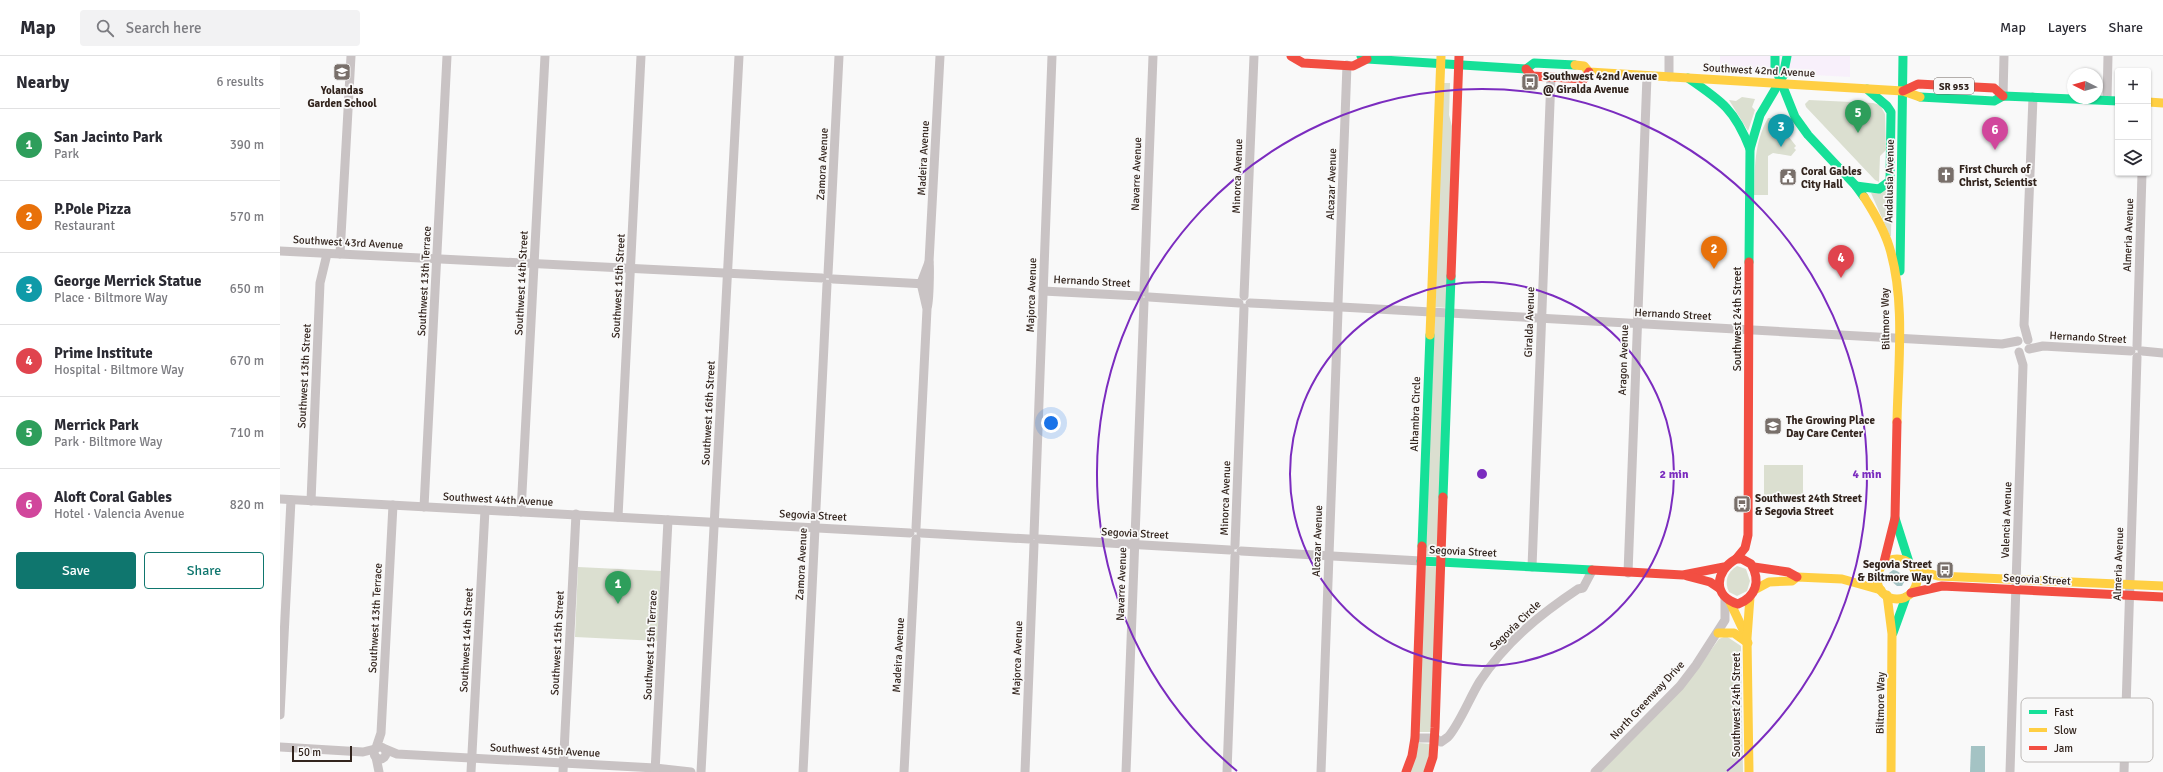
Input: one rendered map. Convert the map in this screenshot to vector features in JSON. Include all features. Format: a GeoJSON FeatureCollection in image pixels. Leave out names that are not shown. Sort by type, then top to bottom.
{"type":"FeatureCollection","features":[{"type":"Feature","properties":{"kind":"street"},"geometry":{"type":"LineString","coordinates":[[340,254],[350,56]]}},
{"type":"Feature","properties":{"kind":"street","name":"Southwest 13th Terrace"},"geometry":{"type":"LineString","coordinates":[[424,507],[447,56]]}},
{"type":"Feature","properties":{"kind":"street","name":"Southwest 14th Street"},"geometry":{"type":"LineString","coordinates":[[521,512],[545,56]]}},
{"type":"Feature","properties":{"kind":"street","name":"Southwest 15th Street"},"geometry":{"type":"LineString","coordinates":[[618,517],[641,56]]}},
{"type":"Feature","properties":{"kind":"street","name":"Southwest 16th Street"},"geometry":{"type":"LineString","coordinates":[[701,772],[739,56]]}},
{"type":"Feature","properties":{"kind":"street","name":"Zamora Avenue"},"geometry":{"type":"LineString","coordinates":[[803,772],[840,56]]}},
{"type":"Feature","properties":{"kind":"street","name":"Madeira Avenue"},"geometry":{"type":"LineString","coordinates":[[904,772],[927,309],[924,284],[929,262],[940,56]]}},
{"type":"Feature","properties":{"kind":"street","name":"Majorca Avenue"},"geometry":{"type":"LineString","coordinates":[[1025,772],[1052,56]]}},
{"type":"Feature","properties":{"kind":"street","name":"Navarre Avenue"},"geometry":{"type":"LineString","coordinates":[[1126,772],[1153,56]]}},
{"type":"Feature","properties":{"kind":"street","name":"Minorca Avenue"},"geometry":{"type":"LineString","coordinates":[[1227,772],[1254,56]]}},
{"type":"Feature","properties":{"kind":"street","name":"Southwest 42nd Avenue"},"geometry":{"type":"LineString","coordinates":[[1291,56],[1303,63],[1353,66],[1364,57],[1459,61],[1551,77],[1584,79],[1589,72]]}},
{"type":"Feature","properties":{"kind":"street"},"geometry":{"type":"LineString","coordinates":[[1303,63],[1307,57],[1324,56]]}},
{"type":"Feature","properties":{"kind":"street"},"geometry":{"type":"LineString","coordinates":[[1669,56],[1669,77]]}},
{"type":"Feature","properties":{"kind":"street","name":"Biltmore Way"},"geometry":{"type":"LineString","coordinates":[[1775,56],[1775,67],[1780,84],[1801,127],[1856,186],[1871,210],[1889,245],[1894,264],[1899,307],[1895,518],[1891,528],[1889,549],[1874,569]]}},
{"type":"Feature","properties":{"kind":"street","name":"Southwest 24th Street"},"geometry":{"type":"LineString","coordinates":[[1736,559],[1745,548],[1748,536],[1750,149],[1758,119],[1780,84],[1787,67],[1787,56]]}},
{"type":"Feature","properties":{"kind":"street","name":"Andalusia Avenue"},"geometry":{"type":"LineString","coordinates":[[1899,307],[1903,56]]}},
{"type":"Feature","properties":{"kind":"street"},"geometry":{"type":"LineString","coordinates":[[2003,96],[2004,56]]}},
{"type":"Feature","properties":{"kind":"street"},"geometry":{"type":"LineString","coordinates":[[2107,100],[2108,56]]}},
{"type":"Feature","properties":{"kind":"street","name":"Alhambra Circle"},"geometry":{"type":"LineString","coordinates":[[1406,772],[1412,756],[1415,738],[1441,60]]}},
{"type":"Feature","properties":{"kind":"street","name":"Southwest 42nd Avenue"},"geometry":{"type":"LineString","coordinates":[[1529,73],[1534,63],[1568,60],[1584,66],[1589,72],[1903,91],[1918,97],[1994,101],[2003,96],[2115,101]]}},
{"type":"Feature","properties":{"kind":"street"},"geometry":{"type":"LineString","coordinates":[[1428,772],[1433,757],[1435,738],[1459,61]]}},
{"type":"Feature","properties":{"kind":"street","name":"Alcazar Avenue"},"geometry":{"type":"LineString","coordinates":[[1320,772],[1347,65]]}},
{"type":"Feature","properties":{"kind":"street","name":"Aragon Avenue"},"geometry":{"type":"LineString","coordinates":[[1628,573],[1646,76]]}},
{"type":"Feature","properties":{"kind":"street","name":"Giralda Avenue"},"geometry":{"type":"LineString","coordinates":[[1532,567],[1551,77]]}},
{"type":"Feature","properties":{"kind":"street"},"geometry":{"type":"LineString","coordinates":[[1688,78],[1726,104],[1741,125],[1750,149]]}},
{"type":"Feature","properties":{"kind":"street","name":"Southwest 42nd Avenue"},"geometry":{"type":"LineString","coordinates":[[1903,91],[1918,84],[1994,88],[2003,96]]}},
{"type":"Feature","properties":{"kind":"street"},"geometry":{"type":"LineString","coordinates":[[1856,186],[1878,190],[1886,186],[1890,181],[1891,112],[1887,106],[1867,89]]}},
{"type":"Feature","properties":{"kind":"street","name":"Valencia Avenue"},"geometry":{"type":"LineString","coordinates":[[2010,772],[2023,345],[2033,97]]}},
{"type":"Feature","properties":{"kind":"street"},"geometry":{"type":"LineString","coordinates":[[2151,102],[2163,103]]}},
{"type":"Feature","properties":{"kind":"street","name":"Almeria Avenue"},"geometry":{"type":"LineString","coordinates":[[2127,698],[2142,176]]}},
{"type":"Feature","properties":{"kind":"street","name":"Southwest 43rd Avenue"},"geometry":{"type":"LineString","coordinates":[[280,251],[727,273]]}},
{"type":"Feature","properties":{"kind":"street","name":"Southwest 13th Street"},"geometry":{"type":"LineString","coordinates":[[311,501],[320,283],[327,254]]}},
{"type":"Feature","properties":{"kind":"street"},"geometry":{"type":"LineString","coordinates":[[727,273],[924,284]]}},
{"type":"Feature","properties":{"kind":"street","name":"Hernando Street"},"geometry":{"type":"LineString","coordinates":[[1043,291],[1898,339],[2163,352]]}},
{"type":"Feature","properties":{"kind":"street","name":"Southwest 44th Avenue"},"geometry":{"type":"LineString","coordinates":[[280,500],[714,522]]}},
{"type":"Feature","properties":{"kind":"street"},"geometry":{"type":"LineString","coordinates":[[280,715],[290,500]]}},
{"type":"Feature","properties":{"kind":"street","name":"Southwest 13th Terrace"},"geometry":{"type":"LineString","coordinates":[[379,771],[393,505]]}},
{"type":"Feature","properties":{"kind":"street","name":"Southwest 14th Street"},"geometry":{"type":"LineString","coordinates":[[471,772],[485,510]]}},
{"type":"Feature","properties":{"kind":"street","name":"Southwest 15th Street"},"geometry":{"type":"LineString","coordinates":[[563,768],[576,514]]}},
{"type":"Feature","properties":{"kind":"street","name":"Biltmore Way"},"geometry":{"type":"LineString","coordinates":[[1895,518],[1900,527],[1903,550],[1912,566]]}},
{"type":"Feature","properties":{"kind":"street","name":"Southwest 15th Terrace"},"geometry":{"type":"LineString","coordinates":[[655,770],[668,520]]}},
{"type":"Feature","properties":{"kind":"street","name":"Segovia Street"},"geometry":{"type":"LineString","coordinates":[[714,522],[1588,571],[1684,575],[1710,582],[1719,588]]}},
{"type":"Feature","properties":{"kind":"street"},"geometry":{"type":"LineString","coordinates":[[1797,577],[1792,581],[1769,582],[1756,589],[1747,600],[1727,600],[1719,588],[1719,579],[1724,566],[1736,559],[1747,561],[1754,567],[1768,571],[1792,573],[1797,577],[1842,579],[1848,582],[1867,584],[1894,598],[1909,595],[1917,583],[1912,566],[1894,559],[1874,569],[1848,575],[1842,579]]}},
{"type":"Feature","properties":{"kind":"street","name":"Segovia Street"},"geometry":{"type":"LineString","coordinates":[[1684,575],[1724,566]]}},
{"type":"Feature","properties":{"kind":"street","name":"Segovia Street"},"geometry":{"type":"LineString","coordinates":[[1912,566],[1938,576],[2163,586]]}},
{"type":"Feature","properties":{"kind":"street"},"geometry":{"type":"LineString","coordinates":[[1754,567],[1757,578],[1756,589]]}},
{"type":"Feature","properties":{"kind":"street"},"geometry":{"type":"LineString","coordinates":[[1874,569],[1884,592]]}},
{"type":"Feature","properties":{"kind":"street","name":"Segovia Circle"},"geometry":{"type":"LineString","coordinates":[[1415,738],[1435,738],[1441,742],[1452,733],[1479,683],[1502,652],[1538,617],[1578,589],[1588,571]]}},
{"type":"Feature","properties":{"kind":"street","name":"Segovia Street"},"geometry":{"type":"LineString","coordinates":[[1909,595],[1942,586],[2163,597]]}},
{"type":"Feature","properties":{"kind":"street","name":"Biltmore Way"},"geometry":{"type":"LineString","coordinates":[[1884,592],[1892,634],[1891,772]]}},
{"type":"Feature","properties":{"kind":"street","name":"Biltmore Way"},"geometry":{"type":"LineString","coordinates":[[1892,634],[1909,595]]}},
{"type":"Feature","properties":{"kind":"street","name":"Southwest 24th Street"},"geometry":{"type":"LineString","coordinates":[[1727,600],[1735,611],[1747,640]]}},
{"type":"Feature","properties":{"kind":"street","name":"North Greenway Drive"},"geometry":{"type":"LineString","coordinates":[[1725,620],[1727,600]]}},
{"type":"Feature","properties":{"kind":"street","name":"Southwest 24th Street"},"geometry":{"type":"LineString","coordinates":[[1747,600],[1749,772]]}},
{"type":"Feature","properties":{"kind":"street","name":"North Greenway Drive"},"geometry":{"type":"LineString","coordinates":[[1595,772],[1680,686],[1718,633],[1725,620],[1747,600]]}},
{"type":"Feature","properties":{"kind":"street"},"geometry":{"type":"LineString","coordinates":[[1718,633],[1734,633],[1747,640]]}},
{"type":"Feature","properties":{"kind":"street"},"geometry":{"type":"LineString","coordinates":[[280,747],[380,753]]}},
{"type":"Feature","properties":{"kind":"street","name":"Southwest 45th Avenue"},"geometry":{"type":"LineString","coordinates":[[380,753],[471,758],[563,768],[691,772]]}},
{"type":"Feature","properties":{"kind":"street","name":"Almeria Avenue"},"geometry":{"type":"LineString","coordinates":[[2124,762],[2124,772]]}},
{"type":"Feature","properties":{"kind":"shaded area"},"geometry":{"type":"Polygon","coordinates":[[[1720,56],[1850,56],[1850,77],[1720,70],[1720,56]]]}},
{"type":"Feature","properties":{"kind":"shaded area"},"geometry":{"type":"Polygon","coordinates":[[[1443,83],[1450,83],[1449,115],[1452,126],[1447,308],[1435,307],[1443,83]]]}},
{"type":"Feature","properties":{"kind":"shaded area"},"geometry":{"type":"Polygon","coordinates":[[[1742,97],[1755,99],[1752,107],[1755,110],[1748,131],[1729,100],[1736,101],[1742,97]]]}},
{"type":"Feature","properties":{"kind":"shaded area"},"geometry":{"type":"Polygon","coordinates":[[[1809,100],[1873,103],[1880,105],[1885,114],[1886,150],[1880,156],[1879,182],[1875,180],[1806,107],[1805,104],[1809,100]]]}},
{"type":"Feature","properties":{"kind":"shaded area"},"geometry":{"type":"Polygon","coordinates":[[[1768,118],[1774,118],[1796,146],[1794,148],[1796,150],[1791,156],[1773,153],[1768,156],[1768,195],[1754,195],[1756,155],[1763,127],[1768,118]]]}},
{"type":"Feature","properties":{"kind":"shaded area"},"geometry":{"type":"Polygon","coordinates":[[[1892,189],[1891,236],[1890,236],[1871,193],[1892,189]]]}},
{"type":"Feature","properties":{"kind":"shaded area"},"geometry":{"type":"Polygon","coordinates":[[[1435,316],[1446,317],[1438,556],[1425,556],[1435,316]]]}},
{"type":"Feature","properties":{"kind":"shaded area"},"geometry":{"type":"Polygon","coordinates":[[[1764,465],[1803,465],[1803,498],[1764,498],[1764,465]]]}},
{"type":"Feature","properties":{"kind":"shaded area"},"geometry":{"type":"Polygon","coordinates":[[[1425,566],[1438,567],[1432,732],[1419,732],[1425,566]]]}},
{"type":"Feature","properties":{"kind":"shaded area"},"geometry":{"type":"Polygon","coordinates":[[[1737,566],[1746,569],[1750,581],[1747,591],[1737,596],[1729,592],[1727,588],[1727,578],[1731,571],[1737,566]]]}},
{"type":"Feature","properties":{"kind":"shaded area"},"geometry":{"type":"Polygon","coordinates":[[[578,567],[661,571],[658,641],[575,637],[578,567]]]}},
{"type":"Feature","properties":{"kind":"shaded area"},"geometry":{"type":"Polygon","coordinates":[[[1726,636],[1741,646],[1743,772],[1600,772],[1687,683],[1719,639],[1726,636]]]}},
{"type":"Feature","properties":{"kind":"shaded area"},"geometry":{"type":"Polygon","coordinates":[[[1419,743],[1432,744],[1425,772],[1410,772],[1419,743]]]}},
{"type":"Feature","properties":{"kind":"water"},"geometry":{"type":"Polygon","coordinates":[[[1893,570],[1898,571],[1902,576],[1904,582],[1902,586],[1897,586],[1890,580],[1889,573],[1893,570]]]}},
{"type":"Feature","properties":{"kind":"water"},"geometry":{"type":"Polygon","coordinates":[[[1971,746],[1985,746],[1985,772],[1970,772],[1971,746]]]}},
{"type":"Feature","properties":{"kind":"traffic: fast"},"geometry":{"type":"LineString","coordinates":[[1361,56],[1367,59],[1526,69],[1534,63],[1575,65]]}},
{"type":"Feature","properties":{"kind":"traffic: fast"},"geometry":{"type":"LineString","coordinates":[[1775,56],[1775,67],[1795,117],[1808,135],[1856,186],[1864,197]]}},
{"type":"Feature","properties":{"kind":"traffic: fast"},"geometry":{"type":"LineString","coordinates":[[1749,262],[1750,149],[1760,115],[1783,76],[1787,56]]}},
{"type":"Feature","properties":{"kind":"traffic: fast"},"geometry":{"type":"LineString","coordinates":[[1900,271],[1903,56]]}},
{"type":"Feature","properties":{"kind":"traffic: fast"},"geometry":{"type":"LineString","coordinates":[[1688,78],[1719,100],[1733,115],[1750,149]]}},
{"type":"Feature","properties":{"kind":"traffic: fast"},"geometry":{"type":"LineString","coordinates":[[1856,186],[1879,189],[1890,181],[1891,112],[1887,106],[1867,89]]}},
{"type":"Feature","properties":{"kind":"traffic: fast"},"geometry":{"type":"LineString","coordinates":[[1920,97],[1994,101],[2003,96],[2115,101]]}},
{"type":"Feature","properties":{"kind":"traffic: fast"},"geometry":{"type":"LineString","coordinates":[[1443,497],[1451,276]]}},
{"type":"Feature","properties":{"kind":"traffic: fast"},"geometry":{"type":"LineString","coordinates":[[1422,546],[1430,335]]}},
{"type":"Feature","properties":{"kind":"traffic: fast"},"geometry":{"type":"LineString","coordinates":[[1895,518],[1909,562]]}},
{"type":"Feature","properties":{"kind":"traffic: fast"},"geometry":{"type":"LineString","coordinates":[[1421,561],[1592,570]]}},
{"type":"Feature","properties":{"kind":"traffic: fast"},"geometry":{"type":"LineString","coordinates":[[1893,633],[1906,597]]}},
{"type":"Feature","properties":{"kind":"traffic: slow"},"geometry":{"type":"LineString","coordinates":[[1430,335],[1441,56]]}},
{"type":"Feature","properties":{"kind":"traffic: slow"},"geometry":{"type":"LineString","coordinates":[[1575,65],[1584,66],[1589,72],[1903,91],[1920,97]]}},
{"type":"Feature","properties":{"kind":"traffic: slow"},"geometry":{"type":"LineString","coordinates":[[2151,102],[2163,103]]}},
{"type":"Feature","properties":{"kind":"traffic: slow"},"geometry":{"type":"LineString","coordinates":[[1864,197],[1887,240],[1898,288],[1900,333],[1897,422]]}},
{"type":"Feature","properties":{"kind":"traffic: slow"},"geometry":{"type":"LineString","coordinates":[[1901,559],[1908,562],[1914,568],[1917,579],[1916,587],[1908,596],[1901,599],[1893,599],[1886,596],[1878,587],[1877,575],[1880,568],[1889,560],[1901,559]]}},
{"type":"Feature","properties":{"kind":"traffic: slow"},"geometry":{"type":"LineString","coordinates":[[1914,569],[1938,576],[2163,586]]}},
{"type":"Feature","properties":{"kind":"traffic: slow"},"geometry":{"type":"LineString","coordinates":[[1756,589],[1769,582],[1792,581],[1797,577],[1842,579],[1881,590]]}},
{"type":"Feature","properties":{"kind":"traffic: slow"},"geometry":{"type":"LineString","coordinates":[[1887,595],[1892,634],[1891,772]]}},
{"type":"Feature","properties":{"kind":"traffic: slow"},"geometry":{"type":"LineString","coordinates":[[1749,772],[1747,638],[1750,597]]}},
{"type":"Feature","properties":{"kind":"traffic: slow"},"geometry":{"type":"LineString","coordinates":[[1730,602],[1746,636]]}},
{"type":"Feature","properties":{"kind":"traffic: slow"},"geometry":{"type":"LineString","coordinates":[[1718,633],[1734,633],[1748,643]]}},
{"type":"Feature","properties":{"kind":"traffic: jam"},"geometry":{"type":"LineString","coordinates":[[1291,56],[1303,63],[1353,66],[1367,59]]}},
{"type":"Feature","properties":{"kind":"traffic: jam"},"geometry":{"type":"LineString","coordinates":[[1451,276],[1459,56]]}},
{"type":"Feature","properties":{"kind":"traffic: jam"},"geometry":{"type":"LineString","coordinates":[[1526,69],[1532,76],[1584,79],[1589,72]]}},
{"type":"Feature","properties":{"kind":"traffic: jam"},"geometry":{"type":"LineString","coordinates":[[1903,91],[1918,84],[1994,88],[2003,96]]}},
{"type":"Feature","properties":{"kind":"traffic: jam"},"geometry":{"type":"LineString","coordinates":[[1736,559],[1745,548],[1748,535],[1749,262]]}},
{"type":"Feature","properties":{"kind":"traffic: jam"},"geometry":{"type":"LineString","coordinates":[[1884,562],[1895,518],[1897,422]]}},
{"type":"Feature","properties":{"kind":"traffic: jam"},"geometry":{"type":"LineString","coordinates":[[1428,772],[1433,757],[1435,728],[1443,497]]}},
{"type":"Feature","properties":{"kind":"traffic: jam"},"geometry":{"type":"LineString","coordinates":[[1406,772],[1412,756],[1415,738],[1422,546]]}},
{"type":"Feature","properties":{"kind":"traffic: jam"},"geometry":{"type":"LineString","coordinates":[[1736,559],[1742,559],[1751,564],[1756,576],[1753,593],[1738,604],[1724,595],[1720,589],[1719,583],[1724,570],[1736,559]]}},
{"type":"Feature","properties":{"kind":"traffic: jam"},"geometry":{"type":"LineString","coordinates":[[1592,570],[1683,575],[1724,567]]}},
{"type":"Feature","properties":{"kind":"traffic: jam"},"geometry":{"type":"LineString","coordinates":[[1754,567],[1788,572],[1797,577]]}},
{"type":"Feature","properties":{"kind":"traffic: jam"},"geometry":{"type":"LineString","coordinates":[[1687,576],[1710,582],[1719,588]]}},
{"type":"Feature","properties":{"kind":"traffic: jam"},"geometry":{"type":"LineString","coordinates":[[1911,593],[1942,586],[2163,597]]}},
{"type":"Feature","properties":{"kind":"place","name":"Yolandas Garden School"},"geometry":{"type":"Point","coordinates":[342,72]}},
{"type":"Feature","properties":{"kind":"place","name":"Southwest 42nd Avenue @ Giralda Avenue"},"geometry":{"type":"Point","coordinates":[1530,82]}},
{"type":"Feature","properties":{"kind":"place","name":"Merrick Park"},"geometry":{"type":"Point","coordinates":[1858,133]}},
{"type":"Feature","properties":{"kind":"place","name":"George Merrick Statue"},"geometry":{"type":"Point","coordinates":[1781,147]}},
{"type":"Feature","properties":{"kind":"place","name":"Aloft Coral Gables"},"geometry":{"type":"Point","coordinates":[1995,150]}},
{"type":"Feature","properties":{"kind":"place","name":"First Church of Christ, Scientist"},"geometry":{"type":"Point","coordinates":[1946,175]}},
{"type":"Feature","properties":{"kind":"place","name":"Coral Gables City Hall"},"geometry":{"type":"Point","coordinates":[1788,177]}},
{"type":"Feature","properties":{"kind":"place","name":"P.Pole Pizza"},"geometry":{"type":"Point","coordinates":[1714,269]}},
{"type":"Feature","properties":{"kind":"place","name":"Prime Institute"},"geometry":{"type":"Point","coordinates":[1841,278]}},
{"type":"Feature","properties":{"kind":"place","name":"The Growing Place Day Care Center"},"geometry":{"type":"Point","coordinates":[1773,426]}},
{"type":"Feature","properties":{"kind":"place","name":"Southwest 24th Street & Segovia Street"},"geometry":{"type":"Point","coordinates":[1742,504]}},
{"type":"Feature","properties":{"kind":"place","name":"Segovia Street & Biltmore Way"},"geometry":{"type":"Point","coordinates":[1945,570]}},
{"type":"Feature","properties":{"kind":"place","name":"San Jacinto Park"},"geometry":{"type":"Point","coordinates":[618,604]}}]}
